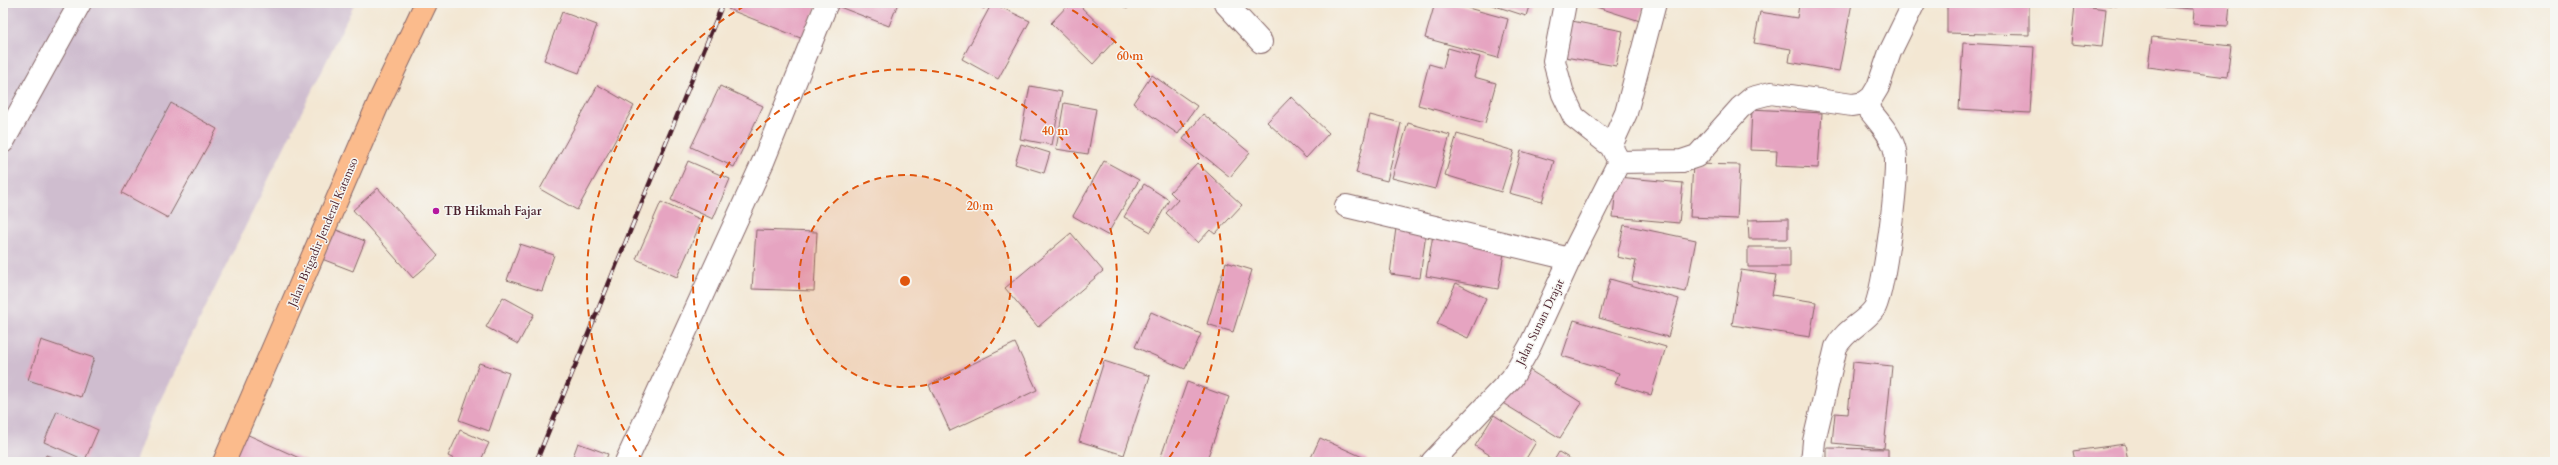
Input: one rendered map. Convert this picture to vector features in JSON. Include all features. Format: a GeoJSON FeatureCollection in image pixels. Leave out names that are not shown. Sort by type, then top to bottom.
{"type":"FeatureCollection","features":[{"type":"Feature","properties":{"kind":"highway","name":"Jalan Brigadir Jenderal Katamso"},"geometry":{"type":"LineString","coordinates":[[224,462],[379,102],[426,3]]}},
{"type":"Feature","properties":{"kind":"street"},"geometry":{"type":"LineString","coordinates":[[3,142],[80,3]]}},
{"type":"Feature","properties":{"kind":"street"},"geometry":{"type":"LineString","coordinates":[[626,462],[763,162],[827,3]]}},
{"type":"Feature","properties":{"kind":"street"},"geometry":{"type":"LineString","coordinates":[[1224,3],[1261,42]]}},
{"type":"Feature","properties":{"kind":"street"},"geometry":{"type":"LineString","coordinates":[[1564,3],[1554,61],[1563,94],[1574,117],[1615,154],[1682,162],[1697,156],[1740,108],[1752,98],[1771,93],[1852,105],[1864,103],[1872,97],[1878,87],[1890,52],[1914,3]]}},
{"type":"Feature","properties":{"kind":"street","name":"Jalan Sunan Drajat"},"geometry":{"type":"LineString","coordinates":[[1432,462],[1512,378],[1530,346],[1570,259],[1615,154],[1655,3]]}},
{"type":"Feature","properties":{"kind":"street"},"geometry":{"type":"LineString","coordinates":[[1812,462],[1814,441],[1836,347],[1842,336],[1874,309],[1887,251],[1896,154],[1891,141],[1864,103]]}},
{"type":"Feature","properties":{"kind":"street"},"geometry":{"type":"LineString","coordinates":[[1346,206],[1570,259]]}},
{"type":"Feature","properties":{"kind":"shaded area"},"geometry":{"type":"Polygon","coordinates":[[[3,3],[355,3],[150,421],[135,462],[3,462],[3,3]]]}},
{"type":"Feature","properties":{"kind":"building"},"geometry":{"type":"Polygon","coordinates":[[[730,3],[818,3],[803,39],[728,9],[730,3]]]}},
{"type":"Feature","properties":{"kind":"building"},"geometry":{"type":"Polygon","coordinates":[[[838,3],[898,3],[889,26],[837,6],[838,3]]]}},
{"type":"Feature","properties":{"kind":"building"},"geometry":{"type":"Polygon","coordinates":[[[977,3],[990,3],[984,9],[977,3]]]}},
{"type":"Feature","properties":{"kind":"building"},"geometry":{"type":"Polygon","coordinates":[[[992,3],[1030,21],[998,79],[962,59],[992,3]]]}},
{"type":"Feature","properties":{"kind":"building"},"geometry":{"type":"Polygon","coordinates":[[[1070,3],[1077,3],[1115,40],[1093,64],[1051,23],[1070,3]]]}},
{"type":"Feature","properties":{"kind":"building"},"geometry":{"type":"Polygon","coordinates":[[[1119,3],[1132,3],[1127,9],[1119,3]]]}},
{"type":"Feature","properties":{"kind":"building"},"geometry":{"type":"Polygon","coordinates":[[[1435,3],[1450,3],[1508,19],[1498,58],[1425,38],[1435,3]]]}},
{"type":"Feature","properties":{"kind":"building"},"geometry":{"type":"Polygon","coordinates":[[[1486,3],[1530,3],[1526,16],[1486,3]]]}},
{"type":"Feature","properties":{"kind":"building"},"geometry":{"type":"Polygon","coordinates":[[[1584,3],[1646,3],[1640,21],[1584,3]]]}},
{"type":"Feature","properties":{"kind":"building"},"geometry":{"type":"Polygon","coordinates":[[[1795,3],[1852,3],[1839,71],[1789,62],[1791,49],[1754,43],[1760,12],[1797,18],[1799,5],[1795,3]]]}},
{"type":"Feature","properties":{"kind":"building"},"geometry":{"type":"Polygon","coordinates":[[[1947,3],[2029,5],[2029,35],[1947,33],[1947,3]]]}},
{"type":"Feature","properties":{"kind":"building"},"geometry":{"type":"Polygon","coordinates":[[[2090,3],[2117,3],[2117,6],[2090,3]]]}},
{"type":"Feature","properties":{"kind":"building"},"geometry":{"type":"Polygon","coordinates":[[[2164,3],[2230,3],[2228,26],[2193,24],[2194,9],[2164,7],[2164,3]]]}},
{"type":"Feature","properties":{"kind":"building"},"geometry":{"type":"Polygon","coordinates":[[[2075,5],[2106,9],[2102,47],[2071,44],[2075,5]]]}},
{"type":"Feature","properties":{"kind":"building"},"geometry":{"type":"Polygon","coordinates":[[[562,12],[597,25],[579,73],[544,60],[562,12]]]}},
{"type":"Feature","properties":{"kind":"building"},"geometry":{"type":"Polygon","coordinates":[[[1572,21],[1623,31],[1616,66],[1565,57],[1572,21]]]}},
{"type":"Feature","properties":{"kind":"building"},"geometry":{"type":"Polygon","coordinates":[[[2152,37],[2231,46],[2227,77],[2148,67],[2152,37]]]}},
{"type":"Feature","properties":{"kind":"building"},"geometry":{"type":"Polygon","coordinates":[[[1963,43],[2034,47],[2030,113],[1959,109],[1963,43]]]}},
{"type":"Feature","properties":{"kind":"building"},"geometry":{"type":"Polygon","coordinates":[[[1448,48],[1480,57],[1474,77],[1496,83],[1485,123],[1418,105],[1429,64],[1443,68],[1448,48]]]}},
{"type":"Feature","properties":{"kind":"building"},"geometry":{"type":"Polygon","coordinates":[[[1152,75],[1197,106],[1178,134],[1133,103],[1152,75]]]}},
{"type":"Feature","properties":{"kind":"building"},"geometry":{"type":"Polygon","coordinates":[[[598,85],[634,106],[577,210],[540,189],[598,85]]]}},
{"type":"Feature","properties":{"kind":"building"},"geometry":{"type":"Polygon","coordinates":[[[720,86],[763,106],[734,167],[691,147],[720,86]]]}},
{"type":"Feature","properties":{"kind":"building"},"geometry":{"type":"Polygon","coordinates":[[[1030,86],[1062,92],[1052,145],[1020,139],[1030,86]]]}},
{"type":"Feature","properties":{"kind":"building"},"geometry":{"type":"Polygon","coordinates":[[[1291,97],[1329,133],[1306,158],[1267,122],[1291,97]]]}},
{"type":"Feature","properties":{"kind":"building"},"geometry":{"type":"Polygon","coordinates":[[[171,103],[217,129],[168,218],[122,193],[171,103]]]}},
{"type":"Feature","properties":{"kind":"building"},"geometry":{"type":"Polygon","coordinates":[[[1064,103],[1096,109],[1088,154],[1056,149],[1064,103]]]}},
{"type":"Feature","properties":{"kind":"building"},"geometry":{"type":"Polygon","coordinates":[[[1752,109],[1822,113],[1818,168],[1776,166],[1777,151],[1750,150],[1752,109]]]}},
{"type":"Feature","properties":{"kind":"building"},"geometry":{"type":"Polygon","coordinates":[[[1203,114],[1250,153],[1230,177],[1183,139],[1203,114]]]}},
{"type":"Feature","properties":{"kind":"building"},"geometry":{"type":"Polygon","coordinates":[[[1370,115],[1401,123],[1387,181],[1356,173],[1370,115]]]}},
{"type":"Feature","properties":{"kind":"building"},"geometry":{"type":"Polygon","coordinates":[[[1408,123],[1450,135],[1435,189],[1392,178],[1408,123]]]}},
{"type":"Feature","properties":{"kind":"building"},"geometry":{"type":"Polygon","coordinates":[[[1457,134],[1514,151],[1501,192],[1445,175],[1457,134]]]}},
{"type":"Feature","properties":{"kind":"building"},"geometry":{"type":"Polygon","coordinates":[[[1021,144],[1050,153],[1044,173],[1015,164],[1021,144]]]}},
{"type":"Feature","properties":{"kind":"building"},"geometry":{"type":"Polygon","coordinates":[[[1521,151],[1554,161],[1542,202],[1509,193],[1521,151]]]}},
{"type":"Feature","properties":{"kind":"building"},"geometry":{"type":"Polygon","coordinates":[[[688,161],[730,179],[713,219],[671,200],[688,161]]]}},
{"type":"Feature","properties":{"kind":"building"},"geometry":{"type":"Polygon","coordinates":[[[1104,161],[1139,180],[1107,235],[1073,216],[1104,161]]]}},
{"type":"Feature","properties":{"kind":"building"},"geometry":{"type":"Polygon","coordinates":[[[1197,163],[1242,205],[1215,234],[1210,230],[1198,243],[1166,213],[1178,200],[1170,192],[1197,163]]]}},
{"type":"Feature","properties":{"kind":"building"},"geometry":{"type":"Polygon","coordinates":[[[1693,164],[1740,165],[1737,219],[1690,217],[1693,164]]]}},
{"type":"Feature","properties":{"kind":"building"},"geometry":{"type":"Polygon","coordinates":[[[1617,177],[1683,183],[1679,223],[1613,217],[1617,177]]]}},
{"type":"Feature","properties":{"kind":"building"},"geometry":{"type":"Polygon","coordinates":[[[1144,184],[1169,200],[1151,232],[1124,217],[1144,184]]]}},
{"type":"Feature","properties":{"kind":"building"},"geometry":{"type":"Polygon","coordinates":[[[378,188],[438,256],[413,278],[353,210],[378,188]]]}},
{"type":"Feature","properties":{"kind":"building"},"geometry":{"type":"Polygon","coordinates":[[[661,202],[702,220],[677,277],[636,259],[661,202]]]}},
{"type":"Feature","properties":{"kind":"building"},"geometry":{"type":"Polygon","coordinates":[[[1788,219],[1788,239],[1749,239],[1748,220],[1788,219]]]}},
{"type":"Feature","properties":{"kind":"building"},"geometry":{"type":"Polygon","coordinates":[[[1624,225],[1696,240],[1686,292],[1632,281],[1636,261],[1617,257],[1624,225]]]}},
{"type":"Feature","properties":{"kind":"building"},"geometry":{"type":"Polygon","coordinates":[[[1396,228],[1426,232],[1420,278],[1390,274],[1396,228]]]}},
{"type":"Feature","properties":{"kind":"building"},"geometry":{"type":"Polygon","coordinates":[[[334,229],[365,241],[353,271],[322,259],[334,229]]]}},
{"type":"Feature","properties":{"kind":"building"},"geometry":{"type":"Polygon","coordinates":[[[756,230],[817,232],[814,291],[752,289],[756,230]]]}},
{"type":"Feature","properties":{"kind":"building"},"geometry":{"type":"Polygon","coordinates":[[[1071,233],[1103,271],[1038,327],[1005,288],[1071,233]]]}},
{"type":"Feature","properties":{"kind":"building"},"geometry":{"type":"Polygon","coordinates":[[[1433,235],[1505,247],[1498,289],[1426,276],[1433,235]]]}},
{"type":"Feature","properties":{"kind":"building"},"geometry":{"type":"Polygon","coordinates":[[[520,244],[554,255],[542,291],[507,280],[520,244]]]}},
{"type":"Feature","properties":{"kind":"building"},"geometry":{"type":"Polygon","coordinates":[[[1748,247],[1790,247],[1790,267],[1748,267],[1748,247]]]}},
{"type":"Feature","properties":{"kind":"building"},"geometry":{"type":"Polygon","coordinates":[[[1226,262],[1252,270],[1233,332],[1207,324],[1226,262]]]}},
{"type":"Feature","properties":{"kind":"building"},"geometry":{"type":"Polygon","coordinates":[[[1741,270],[1776,275],[1772,295],[1816,302],[1810,337],[1732,325],[1741,270]]]}},
{"type":"Feature","properties":{"kind":"building"},"geometry":{"type":"Polygon","coordinates":[[[1610,279],[1679,299],[1668,337],[1599,318],[1610,279]]]}},
{"type":"Feature","properties":{"kind":"building"},"geometry":{"type":"Polygon","coordinates":[[[1456,283],[1486,298],[1468,338],[1437,324],[1456,283]]]}},
{"type":"Feature","properties":{"kind":"building"},"geometry":{"type":"Polygon","coordinates":[[[503,297],[534,314],[518,344],[486,327],[503,297]]]}},
{"type":"Feature","properties":{"kind":"building"},"geometry":{"type":"Polygon","coordinates":[[[1151,312],[1201,334],[1185,369],[1135,347],[1151,312]]]}},
{"type":"Feature","properties":{"kind":"building"},"geometry":{"type":"Polygon","coordinates":[[[1574,320],[1666,347],[1651,395],[1615,384],[1619,373],[1562,356],[1574,320]]]}},
{"type":"Feature","properties":{"kind":"building"},"geometry":{"type":"Polygon","coordinates":[[[41,340],[94,358],[81,397],[28,380],[41,340]]]}},
{"type":"Feature","properties":{"kind":"building"},"geometry":{"type":"Polygon","coordinates":[[[1015,343],[1037,390],[950,431],[929,385],[1015,343]]]}},
{"type":"Feature","properties":{"kind":"building"},"geometry":{"type":"Polygon","coordinates":[[[1104,361],[1150,376],[1124,455],[1079,441],[1104,361]]]}},
{"type":"Feature","properties":{"kind":"building"},"geometry":{"type":"Polygon","coordinates":[[[1853,362],[1892,366],[1884,448],[1832,443],[1835,413],[1848,414],[1853,362]]]}},
{"type":"Feature","properties":{"kind":"building"},"geometry":{"type":"Polygon","coordinates":[[[479,363],[509,373],[489,431],[459,420],[479,363]]]}},
{"type":"Feature","properties":{"kind":"building"},"geometry":{"type":"Polygon","coordinates":[[[1523,366],[1582,403],[1560,438],[1501,402],[1523,366]]]}},
{"type":"Feature","properties":{"kind":"building"},"geometry":{"type":"Polygon","coordinates":[[[1187,382],[1229,397],[1206,462],[1159,462],[1187,382]]]}},
{"type":"Feature","properties":{"kind":"building"},"geometry":{"type":"Polygon","coordinates":[[[57,411],[98,430],[85,460],[44,442],[57,411]]]}},
{"type":"Feature","properties":{"kind":"building"},"geometry":{"type":"Polygon","coordinates":[[[1494,415],[1536,442],[1524,462],[1501,462],[1475,446],[1494,415]]]}},
{"type":"Feature","properties":{"kind":"building"},"geometry":{"type":"Polygon","coordinates":[[[460,430],[489,443],[480,462],[460,462],[448,456],[460,430]]]}},
{"type":"Feature","properties":{"kind":"building"},"geometry":{"type":"Polygon","coordinates":[[[244,433],[308,462],[231,462],[244,433]]]}},
{"type":"Feature","properties":{"kind":"building"},"geometry":{"type":"Polygon","coordinates":[[[1320,438],[1367,459],[1366,462],[1309,462],[1320,438]]]}},
{"type":"Feature","properties":{"kind":"building"},"geometry":{"type":"Polygon","coordinates":[[[578,443],[608,454],[605,462],[571,462],[578,443]]]}},
{"type":"Feature","properties":{"kind":"building"},"geometry":{"type":"Polygon","coordinates":[[[2125,444],[2128,462],[2075,462],[2073,451],[2125,444]]]}},
{"type":"Feature","properties":{"kind":"building"},"geometry":{"type":"Polygon","coordinates":[[[1827,448],[1888,449],[1888,462],[1827,462],[1827,448]]]}},
{"type":"Feature","properties":{"kind":"building"},"geometry":{"type":"Polygon","coordinates":[[[1559,452],[1575,462],[1553,462],[1559,452]]]}},
{"type":"Feature","properties":{"kind":"building"},"geometry":{"type":"Polygon","coordinates":[[[46,455],[65,462],[44,462],[46,455]]]}},
{"type":"Feature","properties":{"kind":"railway"},"geometry":{"type":"LineString","coordinates":[[536,462],[723,3]]}},
{"type":"Feature","properties":{"kind":"place","name":"TB Hikmah Fajar"},"geometry":{"type":"Point","coordinates":[436,211]}}]}
